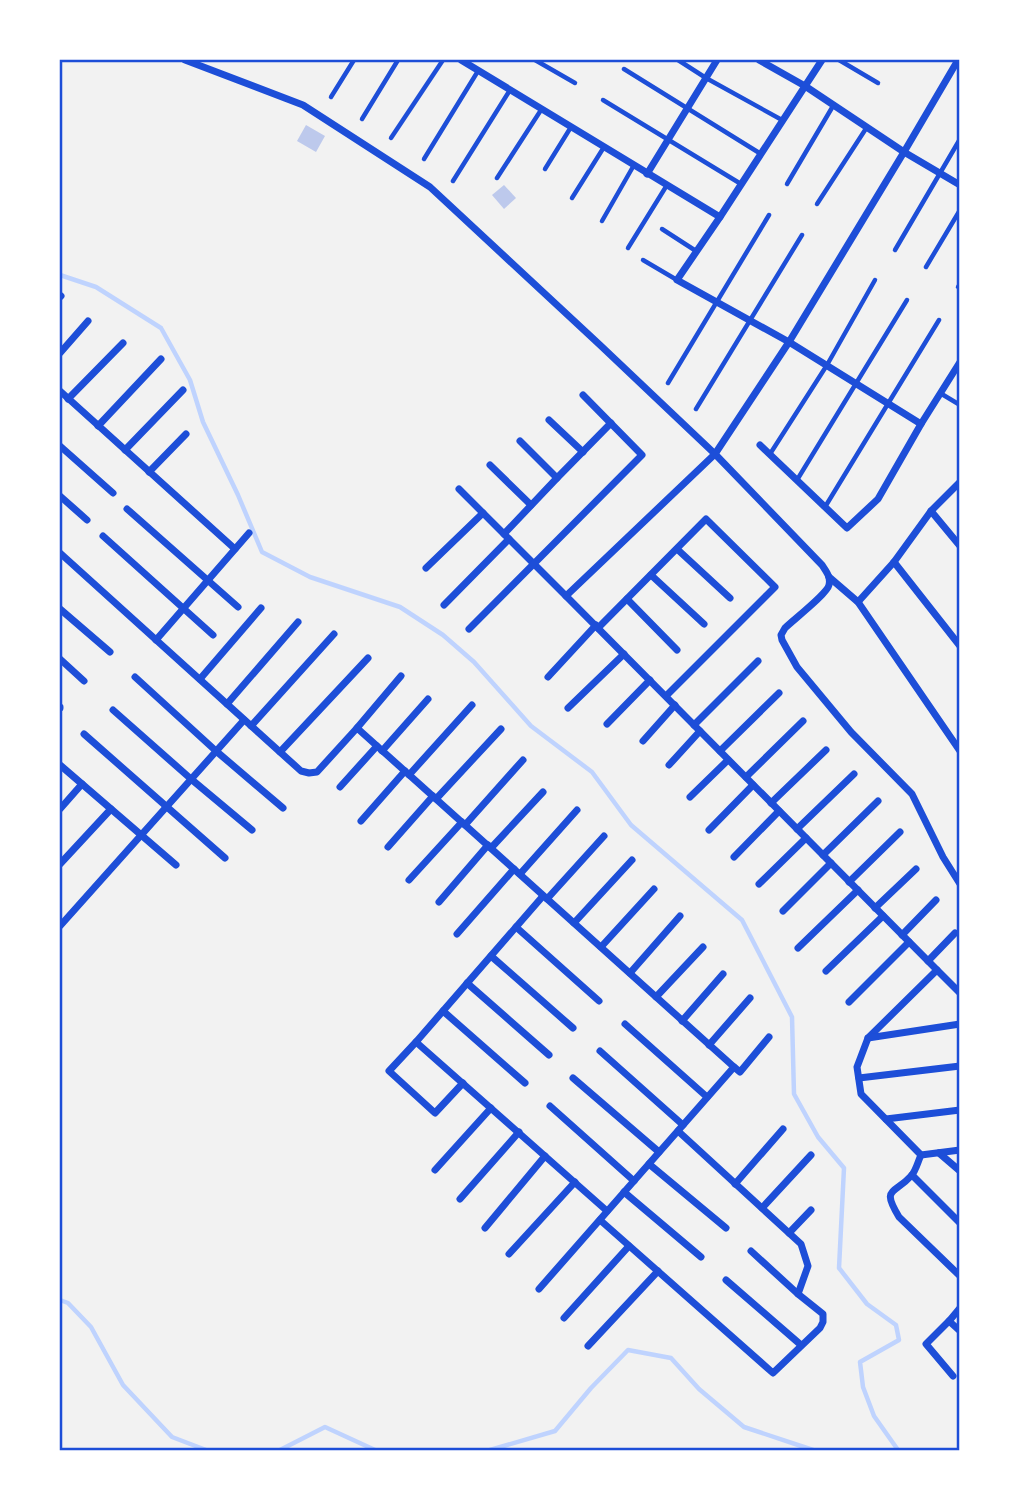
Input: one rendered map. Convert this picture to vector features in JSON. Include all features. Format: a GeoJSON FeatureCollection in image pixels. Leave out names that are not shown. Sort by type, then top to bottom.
{"type":"FeatureCollection","features":[{"type":"Feature","properties":{"kind":"street"},"geometry":{"type":"LineString","coordinates":[[185,60],[303,105],[430,187],[715,454],[822,565],[828,576],[858,602],[960,751]]}},
{"type":"Feature","properties":{"kind":"street"},"geometry":{"type":"LineString","coordinates":[[461,60],[471,62],[478,70],[720,217]]}},
{"type":"Feature","properties":{"kind":"street"},"geometry":{"type":"LineString","coordinates":[[648,174],[717,60]]}},
{"type":"Feature","properties":{"kind":"street"},"geometry":{"type":"LineString","coordinates":[[759,60],[805,86],[904,152],[960,185]]}},
{"type":"Feature","properties":{"kind":"street"},"geometry":{"type":"LineString","coordinates":[[822,60],[677,280],[789,342],[921,424]]}},
{"type":"Feature","properties":{"kind":"street"},"geometry":{"type":"LineString","coordinates":[[566,596],[715,454],[789,342],[958,60]]}},
{"type":"Feature","properties":{"kind":"street"},"geometry":{"type":"LineString","coordinates":[[60,353],[88,321]]}},
{"type":"Feature","properties":{"kind":"street"},"geometry":{"type":"LineString","coordinates":[[68,399],[123,343]]}},
{"type":"Feature","properties":{"kind":"street"},"geometry":{"type":"LineString","coordinates":[[98,426],[161,359]]}},
{"type":"Feature","properties":{"kind":"street"},"geometry":{"type":"LineString","coordinates":[[760,445],[847,528],[878,499],[959,365]]}},
{"type":"Feature","properties":{"kind":"street"},"geometry":{"type":"LineString","coordinates":[[125,450],[183,390]]}},
{"type":"Feature","properties":{"kind":"street"},"geometry":{"type":"LineString","coordinates":[[60,391],[235,549]]}},
{"type":"Feature","properties":{"kind":"street"},"geometry":{"type":"LineString","coordinates":[[469,629],[642,455],[583,395]]}},
{"type":"Feature","properties":{"kind":"street"},"geometry":{"type":"LineString","coordinates":[[549,420],[583,452]]}},
{"type":"Feature","properties":{"kind":"street"},"geometry":{"type":"LineString","coordinates":[[444,605],[507,537],[531,505],[611,423]]}},
{"type":"Feature","properties":{"kind":"street"},"geometry":{"type":"LineString","coordinates":[[149,472],[186,434]]}},
{"type":"Feature","properties":{"kind":"street"},"geometry":{"type":"LineString","coordinates":[[520,441],[557,478]]}},
{"type":"Feature","properties":{"kind":"street"},"geometry":{"type":"LineString","coordinates":[[60,446],[113,493]]}},
{"type":"Feature","properties":{"kind":"street"},"geometry":{"type":"LineString","coordinates":[[490,465],[531,505]]}},
{"type":"Feature","properties":{"kind":"street"},"geometry":{"type":"LineString","coordinates":[[858,602],[894,562],[931,511],[960,482]]}},
{"type":"Feature","properties":{"kind":"street"},"geometry":{"type":"LineString","coordinates":[[459,489],[849,882],[958,988]]}},
{"type":"Feature","properties":{"kind":"street"},"geometry":{"type":"LineString","coordinates":[[60,496],[88,520]]}},
{"type":"Feature","properties":{"kind":"street"},"geometry":{"type":"LineString","coordinates":[[127,509],[238,607]]}},
{"type":"Feature","properties":{"kind":"street"},"geometry":{"type":"LineString","coordinates":[[931,511],[960,546]]}},
{"type":"Feature","properties":{"kind":"street"},"geometry":{"type":"LineString","coordinates":[[426,568],[483,513]]}},
{"type":"Feature","properties":{"kind":"street"},"geometry":{"type":"LineString","coordinates":[[548,677],[706,519],[775,587],[666,696]]}},
{"type":"Feature","properties":{"kind":"street"},"geometry":{"type":"LineString","coordinates":[[156,640],[249,533]]}},
{"type":"Feature","properties":{"kind":"street"},"geometry":{"type":"LineString","coordinates":[[103,536],[213,635]]}},
{"type":"Feature","properties":{"kind":"street"},"geometry":{"type":"LineString","coordinates":[[677,549],[730,598]]}},
{"type":"Feature","properties":{"kind":"street"},"geometry":{"type":"LineString","coordinates":[[60,553],[301,771],[309,774],[317,772],[401,676]]}},
{"type":"Feature","properties":{"kind":"street"},"geometry":{"type":"LineString","coordinates":[[894,562],[960,646]]}},
{"type":"Feature","properties":{"kind":"street"},"geometry":{"type":"LineString","coordinates":[[651,575],[704,624]]}},
{"type":"Feature","properties":{"kind":"street"},"geometry":{"type":"LineString","coordinates":[[828,576],[827,590],[785,628],[781,635],[782,640],[797,667],[850,732],[912,793],[943,858],[960,884]]}},
{"type":"Feature","properties":{"kind":"street"},"geometry":{"type":"LineString","coordinates":[[626,600],[677,650]]}},
{"type":"Feature","properties":{"kind":"street"},"geometry":{"type":"LineString","coordinates":[[200,679],[261,608]]}},
{"type":"Feature","properties":{"kind":"street"},"geometry":{"type":"LineString","coordinates":[[60,609],[110,652]]}},
{"type":"Feature","properties":{"kind":"street"},"geometry":{"type":"LineString","coordinates":[[227,704],[298,621]]}},
{"type":"Feature","properties":{"kind":"street"},"geometry":{"type":"LineString","coordinates":[[251,726],[334,634]]}},
{"type":"Feature","properties":{"kind":"street"},"geometry":{"type":"LineString","coordinates":[[568,708],[624,654]]}},
{"type":"Feature","properties":{"kind":"street"},"geometry":{"type":"LineString","coordinates":[[280,752],[368,658]]}},
{"type":"Feature","properties":{"kind":"street"},"geometry":{"type":"LineString","coordinates":[[60,659],[84,681]]}},
{"type":"Feature","properties":{"kind":"street"},"geometry":{"type":"LineString","coordinates":[[694,725],[758,661]]}},
{"type":"Feature","properties":{"kind":"street"},"geometry":{"type":"LineString","coordinates":[[135,677],[283,808]]}},
{"type":"Feature","properties":{"kind":"street"},"geometry":{"type":"LineString","coordinates":[[607,724],[650,680]]}},
{"type":"Feature","properties":{"kind":"street"},"geometry":{"type":"LineString","coordinates":[[720,751],[779,693]]}},
{"type":"Feature","properties":{"kind":"street"},"geometry":{"type":"LineString","coordinates":[[340,787],[428,699]]}},
{"type":"Feature","properties":{"kind":"street"},"geometry":{"type":"LineString","coordinates":[[361,821],[472,705]]}},
{"type":"Feature","properties":{"kind":"street"},"geometry":{"type":"LineString","coordinates":[[643,741],[675,705]]}},
{"type":"Feature","properties":{"kind":"street"},"geometry":{"type":"LineString","coordinates":[[113,710],[252,830]]}},
{"type":"Feature","properties":{"kind":"street"},"geometry":{"type":"LineString","coordinates":[[60,926],[244,720]]}},
{"type":"Feature","properties":{"kind":"street"},"geometry":{"type":"LineString","coordinates":[[746,777],[803,721]]}},
{"type":"Feature","properties":{"kind":"street"},"geometry":{"type":"LineString","coordinates":[[357,728],[740,1072],[769,1037]]}},
{"type":"Feature","properties":{"kind":"street"},"geometry":{"type":"LineString","coordinates":[[388,847],[501,729]]}},
{"type":"Feature","properties":{"kind":"street"},"geometry":{"type":"LineString","coordinates":[[669,765],[700,731]]}},
{"type":"Feature","properties":{"kind":"street"},"geometry":{"type":"LineString","coordinates":[[84,734],[225,858]]}},
{"type":"Feature","properties":{"kind":"street"},"geometry":{"type":"LineString","coordinates":[[771,803],[826,750]]}},
{"type":"Feature","properties":{"kind":"street"},"geometry":{"type":"LineString","coordinates":[[409,880],[523,760]]}},
{"type":"Feature","properties":{"kind":"street"},"geometry":{"type":"LineString","coordinates":[[690,797],[728,760]]}},
{"type":"Feature","properties":{"kind":"street"},"geometry":{"type":"LineString","coordinates":[[60,765],[176,865]]}},
{"type":"Feature","properties":{"kind":"street"},"geometry":{"type":"LineString","coordinates":[[797,829],[853,775]]}},
{"type":"Feature","properties":{"kind":"street"},"geometry":{"type":"LineString","coordinates":[[60,809],[82,784]]}},
{"type":"Feature","properties":{"kind":"street"},"geometry":{"type":"LineString","coordinates":[[709,830],[753,785]]}},
{"type":"Feature","properties":{"kind":"street"},"geometry":{"type":"LineString","coordinates":[[439,902],[542,792]]}},
{"type":"Feature","properties":{"kind":"street"},"geometry":{"type":"LineString","coordinates":[[823,855],[878,801]]}},
{"type":"Feature","properties":{"kind":"street"},"geometry":{"type":"LineString","coordinates":[[60,864],[111,809]]}},
{"type":"Feature","properties":{"kind":"street"},"geometry":{"type":"LineString","coordinates":[[457,934],[577,810]]}},
{"type":"Feature","properties":{"kind":"street"},"geometry":{"type":"LineString","coordinates":[[734,857],[779,811]]}},
{"type":"Feature","properties":{"kind":"street"},"geometry":{"type":"LineString","coordinates":[[849,882],[900,832]]}},
{"type":"Feature","properties":{"kind":"street"},"geometry":{"type":"LineString","coordinates":[[463,1083],[435,1113],[388,1071],[516,927],[604,836]]}},
{"type":"Feature","properties":{"kind":"street"},"geometry":{"type":"LineString","coordinates":[[759,884],[806,838]]}},
{"type":"Feature","properties":{"kind":"street"},"geometry":{"type":"LineString","coordinates":[[574,923],[632,860]]}},
{"type":"Feature","properties":{"kind":"street"},"geometry":{"type":"LineString","coordinates":[[783,911],[831,863]]}},
{"type":"Feature","properties":{"kind":"street"},"geometry":{"type":"LineString","coordinates":[[875,908],[916,869]]}},
{"type":"Feature","properties":{"kind":"street"},"geometry":{"type":"LineString","coordinates":[[601,947],[654,889]]}},
{"type":"Feature","properties":{"kind":"street"},"geometry":{"type":"LineString","coordinates":[[798,948],[858,890]]}},
{"type":"Feature","properties":{"kind":"street"},"geometry":{"type":"LineString","coordinates":[[902,935],[936,900]]}},
{"type":"Feature","properties":{"kind":"street"},"geometry":{"type":"LineString","coordinates":[[630,973],[680,916]]}},
{"type":"Feature","properties":{"kind":"street"},"geometry":{"type":"LineString","coordinates":[[826,971],[883,916]]}},
{"type":"Feature","properties":{"kind":"street"},"geometry":{"type":"LineString","coordinates":[[516,927],[598,1001]]}},
{"type":"Feature","properties":{"kind":"street"},"geometry":{"type":"LineString","coordinates":[[928,961],[954,933]]}},
{"type":"Feature","properties":{"kind":"street"},"geometry":{"type":"LineString","coordinates":[[849,1002],[909,942]]}},
{"type":"Feature","properties":{"kind":"street"},"geometry":{"type":"LineString","coordinates":[[656,997],[703,947]]}},
{"type":"Feature","properties":{"kind":"street"},"geometry":{"type":"LineString","coordinates":[[491,956],[573,1028]]}},
{"type":"Feature","properties":{"kind":"street"},"geometry":{"type":"LineString","coordinates":[[921,1155],[861,1094],[857,1067],[868,1038],[937,970]]}},
{"type":"Feature","properties":{"kind":"street"},"geometry":{"type":"LineString","coordinates":[[682,1021],[723,974]]}},
{"type":"Feature","properties":{"kind":"street"},"geometry":{"type":"LineString","coordinates":[[467,983],[549,1055]]}},
{"type":"Feature","properties":{"kind":"street"},"geometry":{"type":"LineString","coordinates":[[709,1045],[750,998]]}},
{"type":"Feature","properties":{"kind":"street"},"geometry":{"type":"LineString","coordinates":[[443,1011],[525,1083]]}},
{"type":"Feature","properties":{"kind":"street"},"geometry":{"type":"LineString","coordinates":[[625,1024],[707,1097]]}},
{"type":"Feature","properties":{"kind":"street"},"geometry":{"type":"LineString","coordinates":[[868,1038],[960,1024]]}},
{"type":"Feature","properties":{"kind":"street"},"geometry":{"type":"LineString","coordinates":[[416,1042],[607,1211]]}},
{"type":"Feature","properties":{"kind":"street"},"geometry":{"type":"LineString","coordinates":[[600,1051],[735,1184],[801,1244],[808,1266],[798,1294]]}},
{"type":"Feature","properties":{"kind":"street"},"geometry":{"type":"LineString","coordinates":[[859,1078],[960,1066]]}},
{"type":"Feature","properties":{"kind":"street"},"geometry":{"type":"LineString","coordinates":[[539,1289],[734,1067]]}},
{"type":"Feature","properties":{"kind":"street"},"geometry":{"type":"LineString","coordinates":[[573,1078],[659,1152]]}},
{"type":"Feature","properties":{"kind":"street"},"geometry":{"type":"LineString","coordinates":[[550,1106],[634,1181]]}},
{"type":"Feature","properties":{"kind":"street"},"geometry":{"type":"LineString","coordinates":[[435,1170],[491,1108]]}},
{"type":"Feature","properties":{"kind":"street"},"geometry":{"type":"LineString","coordinates":[[886,1119],[960,1110]]}},
{"type":"Feature","properties":{"kind":"street"},"geometry":{"type":"LineString","coordinates":[[735,1184],[783,1129]]}},
{"type":"Feature","properties":{"kind":"street"},"geometry":{"type":"LineString","coordinates":[[460,1199],[519,1132]]}},
{"type":"Feature","properties":{"kind":"street"},"geometry":{"type":"LineString","coordinates":[[921,1155],[960,1150]]}},
{"type":"Feature","properties":{"kind":"street"},"geometry":{"type":"LineString","coordinates":[[939,1153],[960,1171]]}},
{"type":"Feature","properties":{"kind":"street"},"geometry":{"type":"LineString","coordinates":[[762,1208],[811,1155]]}},
{"type":"Feature","properties":{"kind":"street"},"geometry":{"type":"LineString","coordinates":[[921,1155],[912,1175],[892,1191],[892,1206],[899,1217],[960,1276]]}},
{"type":"Feature","properties":{"kind":"street"},"geometry":{"type":"LineString","coordinates":[[485,1228],[545,1156]]}},
{"type":"Feature","properties":{"kind":"street"},"geometry":{"type":"LineString","coordinates":[[649,1164],[726,1228]]}},
{"type":"Feature","properties":{"kind":"street"},"geometry":{"type":"LineString","coordinates":[[912,1175],[960,1223]]}},
{"type":"Feature","properties":{"kind":"street"},"geometry":{"type":"LineString","coordinates":[[509,1254],[575,1182]]}},
{"type":"Feature","properties":{"kind":"street"},"geometry":{"type":"LineString","coordinates":[[624,1192],[701,1257]]}},
{"type":"Feature","properties":{"kind":"street"},"geometry":{"type":"LineString","coordinates":[[789,1233],[811,1210]]}},
{"type":"Feature","properties":{"kind":"street"},"geometry":{"type":"LineString","coordinates":[[600,1220],[773,1373],[820,1328],[823,1314],[751,1251]]}},
{"type":"Feature","properties":{"kind":"street"},"geometry":{"type":"LineString","coordinates":[[564,1318],[629,1246]]}},
{"type":"Feature","properties":{"kind":"street"},"geometry":{"type":"LineString","coordinates":[[588,1346],[658,1271]]}},
{"type":"Feature","properties":{"kind":"street"},"geometry":{"type":"LineString","coordinates":[[726,1280],[801,1345]]}},
{"type":"Feature","properties":{"kind":"street"},"geometry":{"type":"LineString","coordinates":[[953,1376],[926,1344],[960,1308]]}},
{"type":"Feature","properties":{"kind":"street"},"geometry":{"type":"LineString","coordinates":[[949,1321],[960,1331]]}},
{"type":"Feature","properties":{"kind":"lane"},"geometry":{"type":"LineString","coordinates":[[331,97],[354,60]]}},
{"type":"Feature","properties":{"kind":"lane"},"geometry":{"type":"LineString","coordinates":[[362,119],[398,60]]}},
{"type":"Feature","properties":{"kind":"lane"},"geometry":{"type":"LineString","coordinates":[[391,138],[443,60]]}},
{"type":"Feature","properties":{"kind":"lane"},"geometry":{"type":"LineString","coordinates":[[535,60],[575,83]]}},
{"type":"Feature","properties":{"kind":"lane"},"geometry":{"type":"LineString","coordinates":[[677,60],[782,120]]}},
{"type":"Feature","properties":{"kind":"lane"},"geometry":{"type":"LineString","coordinates":[[839,60],[878,83]]}},
{"type":"Feature","properties":{"kind":"lane"},"geometry":{"type":"LineString","coordinates":[[624,69],[761,154]]}},
{"type":"Feature","properties":{"kind":"lane"},"geometry":{"type":"LineString","coordinates":[[424,159],[478,70]]}},
{"type":"Feature","properties":{"kind":"lane"},"geometry":{"type":"LineString","coordinates":[[453,181],[511,90]]}},
{"type":"Feature","properties":{"kind":"lane"},"geometry":{"type":"LineString","coordinates":[[603,100],[741,184]]}},
{"type":"Feature","properties":{"kind":"lane"},"geometry":{"type":"LineString","coordinates":[[787,184],[833,105]]}},
{"type":"Feature","properties":{"kind":"lane"},"geometry":{"type":"LineString","coordinates":[[497,178],[542,109]]}},
{"type":"Feature","properties":{"kind":"lane"},"geometry":{"type":"LineString","coordinates":[[545,169],[571,127]]}},
{"type":"Feature","properties":{"kind":"lane"},"geometry":{"type":"LineString","coordinates":[[817,204],[867,127]]}},
{"type":"Feature","properties":{"kind":"lane"},"geometry":{"type":"LineString","coordinates":[[895,250],[960,139]]}},
{"type":"Feature","properties":{"kind":"lane"},"geometry":{"type":"LineString","coordinates":[[572,198],[604,147]]}},
{"type":"Feature","properties":{"kind":"lane"},"geometry":{"type":"LineString","coordinates":[[602,221],[634,165]]}},
{"type":"Feature","properties":{"kind":"lane"},"geometry":{"type":"LineString","coordinates":[[628,248],[667,185]]}},
{"type":"Feature","properties":{"kind":"lane"},"geometry":{"type":"LineString","coordinates":[[926,267],[960,210]]}},
{"type":"Feature","properties":{"kind":"lane"},"geometry":{"type":"LineString","coordinates":[[668,383],[769,215]]}},
{"type":"Feature","properties":{"kind":"lane"},"geometry":{"type":"LineString","coordinates":[[662,229],[696,252]]}},
{"type":"Feature","properties":{"kind":"lane"},"geometry":{"type":"LineString","coordinates":[[696,409],[802,234]]}},
{"type":"Feature","properties":{"kind":"lane"},"geometry":{"type":"LineString","coordinates":[[643,260],[677,280]]}},
{"type":"Feature","properties":{"kind":"lane"},"geometry":{"type":"LineString","coordinates":[[770,454],[827,365],[875,280]]}},
{"type":"Feature","properties":{"kind":"lane"},"geometry":{"type":"LineString","coordinates":[[797,480],[907,300]]}},
{"type":"Feature","properties":{"kind":"lane"},"geometry":{"type":"LineString","coordinates":[[825,507],[939,320]]}},
{"type":"Feature","properties":{"kind":"lane"},"geometry":{"type":"LineString","coordinates":[[940,393],[960,405]]}},
{"type":"Feature","properties":{"kind":"building"},"geometry":{"type":"Polygon","coordinates":[[[306,125],[325,136],[316,152],[297,141],[306,125]]]}},
{"type":"Feature","properties":{"kind":"building"},"geometry":{"type":"Polygon","coordinates":[[[504,185],[516,198],[504,209],[492,195],[504,185]]]}},
{"type":"Feature","properties":{"kind":"waterway"},"geometry":{"type":"LineString","coordinates":[[60,275],[96,287],[161,328],[190,380],[203,422],[262,552],[310,577],[400,607],[443,635],[474,662],[531,726],[592,772],[631,825],[742,920],[792,1017],[794,1094],[818,1137],[844,1168],[839,1268],[867,1304],[896,1325],[899,1340],[860,1362],[863,1387],[874,1416],[898,1450]]}},
{"type":"Feature","properties":{"kind":"waterway"},"geometry":{"type":"LineString","coordinates":[[60,1300],[68,1303],[91,1327],[123,1385],[172,1437],[206,1450]]}},
{"type":"Feature","properties":{"kind":"waterway"},"geometry":{"type":"LineString","coordinates":[[490,1450],[555,1431],[628,1350],[671,1358],[699,1389],[744,1427],[813,1450]]}},
{"type":"Feature","properties":{"kind":"waterway"},"geometry":{"type":"LineString","coordinates":[[280,1450],[325,1427],[375,1450]]}}]}
